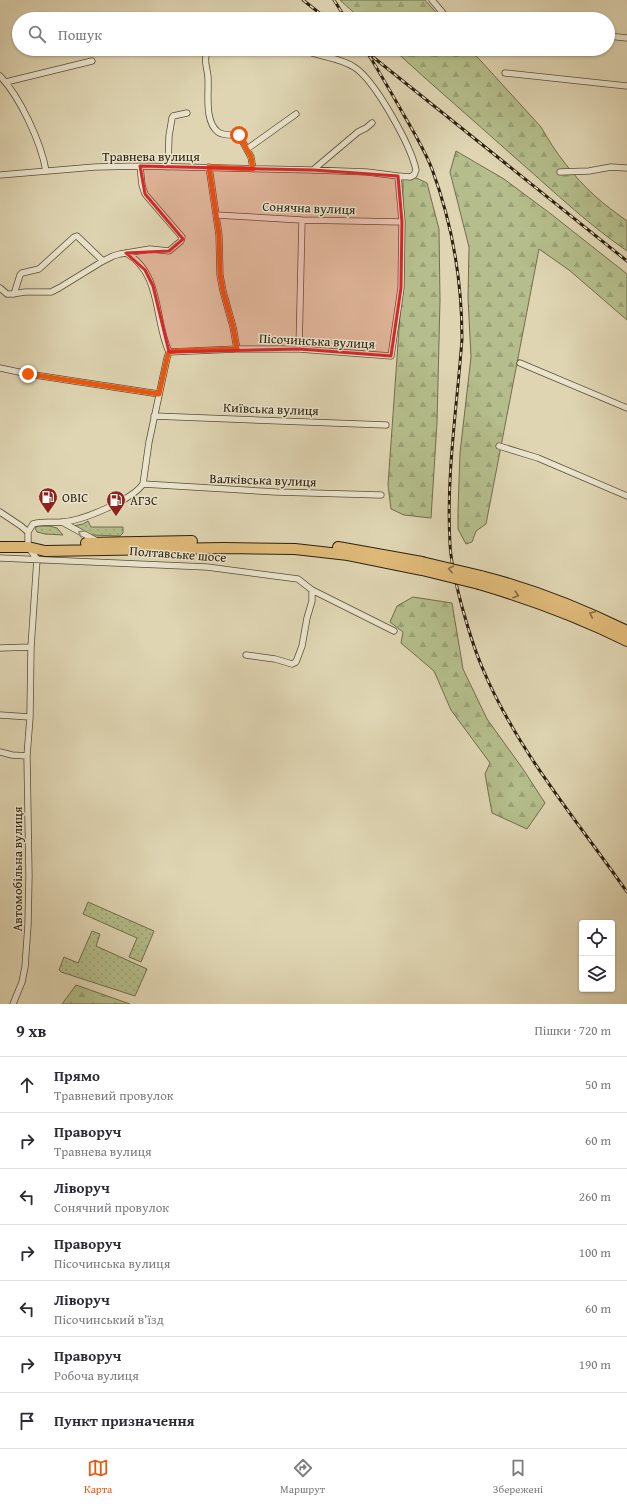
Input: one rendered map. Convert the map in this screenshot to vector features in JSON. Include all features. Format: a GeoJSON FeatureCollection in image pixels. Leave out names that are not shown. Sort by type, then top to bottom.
{"type":"FeatureCollection","features":[{"type":"Feature","properties":{"kind":"highway"},"geometry":{"type":"LineString","coordinates":[[0,547],[28,547],[43,544],[223,541],[295,542],[350,548],[480,580],[516,585],[578,608],[627,631]]}},
{"type":"Feature","properties":{"kind":"highway"},"geometry":{"type":"LineString","coordinates":[[28,547],[45,551],[223,548],[295,549],[422,566]]}},
{"type":"Feature","properties":{"kind":"highway"},"geometry":{"type":"LineString","coordinates":[[480,580],[562,611],[627,641]]}},
{"type":"Feature","properties":{"kind":"street"},"geometry":{"type":"LineString","coordinates":[[432,0],[442,12]]}},
{"type":"Feature","properties":{"kind":"street"},"geometry":{"type":"LineString","coordinates":[[615,37],[627,38]]}},
{"type":"Feature","properties":{"kind":"street"},"geometry":{"type":"LineString","coordinates":[[206,56],[209,110],[213,126],[218,133],[223,135],[239,135],[252,160],[253,169]]}},
{"type":"Feature","properties":{"kind":"street"},"geometry":{"type":"LineString","coordinates":[[323,56],[355,67],[378,92],[400,131],[416,168],[416,172],[412,176],[398,176],[402,222]]}},
{"type":"Feature","properties":{"kind":"street"},"geometry":{"type":"LineString","coordinates":[[6,82],[92,61]]}},
{"type":"Feature","properties":{"kind":"street"},"geometry":{"type":"LineString","coordinates":[[505,73],[627,86]]}},
{"type":"Feature","properties":{"kind":"street"},"geometry":{"type":"LineString","coordinates":[[0,76],[6,82],[16,98],[30,126],[42,154],[46,171]]}},
{"type":"Feature","properties":{"kind":"street"},"geometry":{"type":"LineString","coordinates":[[168,166],[169,136],[172,118],[173,116],[187,113]]}},
{"type":"Feature","properties":{"kind":"street"},"geometry":{"type":"LineString","coordinates":[[247,149],[296,114]]}},
{"type":"Feature","properties":{"kind":"street"},"geometry":{"type":"LineString","coordinates":[[313,170],[358,132],[372,123]]}},
{"type":"Feature","properties":{"kind":"street"},"geometry":{"type":"LineString","coordinates":[[0,288],[7,294],[51,292],[103,261],[120,254],[150,249],[169,251],[181,241],[182,238],[145,194],[142,185],[140,166]]}},
{"type":"Feature","properties":{"kind":"street","name":"Травнева вулиця"},"geometry":{"type":"LineString","coordinates":[[0,175],[96,167],[168,166],[367,172],[398,176]]}},
{"type":"Feature","properties":{"kind":"street"},"geometry":{"type":"LineString","coordinates":[[209,167],[219,235],[222,286],[233,327],[237,349]]}},
{"type":"Feature","properties":{"kind":"street"},"geometry":{"type":"LineString","coordinates":[[560,172],[589,171],[611,167],[627,168]]}},
{"type":"Feature","properties":{"kind":"street","name":"Сонячна вулиця"},"geometry":{"type":"LineString","coordinates":[[216,215],[302,220],[402,222]]}},
{"type":"Feature","properties":{"kind":"street"},"geometry":{"type":"LineString","coordinates":[[299,349],[302,220]]}},
{"type":"Feature","properties":{"kind":"street","name":"Пісочинська вулиця"},"geometry":{"type":"LineString","coordinates":[[169,352],[237,349],[299,349],[391,356],[401,288],[402,222]]}},
{"type":"Feature","properties":{"kind":"street"},"geometry":{"type":"LineString","coordinates":[[14,294],[22,273],[39,269],[75,236],[103,261]]}},
{"type":"Feature","properties":{"kind":"street"},"geometry":{"type":"LineString","coordinates":[[37,559],[28,547],[28,532],[33,524],[72,520],[113,506],[135,493],[143,484],[154,416],[169,352],[163,335],[151,282],[139,263],[126,253]]}},
{"type":"Feature","properties":{"kind":"street"},"geometry":{"type":"LineString","coordinates":[[520,363],[627,408]]}},
{"type":"Feature","properties":{"kind":"street"},"geometry":{"type":"LineString","coordinates":[[0,368],[28,374],[159,394]]}},
{"type":"Feature","properties":{"kind":"street","name":"Київська вулиця"},"geometry":{"type":"LineString","coordinates":[[154,416],[386,425]]}},
{"type":"Feature","properties":{"kind":"street"},"geometry":{"type":"LineString","coordinates":[[499,446],[538,458],[627,496]]}},
{"type":"Feature","properties":{"kind":"street","name":"Валківська вулиця"},"geometry":{"type":"LineString","coordinates":[[143,484],[276,492],[381,494]]}},
{"type":"Feature","properties":{"kind":"street"},"geometry":{"type":"LineString","coordinates":[[0,512],[28,532]]}},
{"type":"Feature","properties":{"kind":"street"},"geometry":{"type":"LineString","coordinates":[[62,522],[101,543]]}},
{"type":"Feature","properties":{"kind":"street","name":"Полтавське шосе"},"geometry":{"type":"LineString","coordinates":[[0,558],[207,567],[298,579],[312,590],[394,631]]}},
{"type":"Feature","properties":{"kind":"street","name":"Автомобільна вулиця"},"geometry":{"type":"LineString","coordinates":[[13,1004],[22,982],[25,967],[28,925],[29,876],[27,756],[30,716],[31,647],[37,559]]}},
{"type":"Feature","properties":{"kind":"street"},"geometry":{"type":"LineString","coordinates":[[246,655],[275,659],[292,664],[296,662],[302,646],[312,601],[312,590]]}},
{"type":"Feature","properties":{"kind":"street"},"geometry":{"type":"LineString","coordinates":[[0,648],[31,647]]}},
{"type":"Feature","properties":{"kind":"street"},"geometry":{"type":"LineString","coordinates":[[0,715],[30,716]]}},
{"type":"Feature","properties":{"kind":"street"},"geometry":{"type":"LineString","coordinates":[[0,752],[12,755],[27,756]]}},
{"type":"Feature","properties":{"kind":"highlighted area"},"geometry":{"type":"Polygon","coordinates":[[[140,166],[313,170],[398,176],[402,222],[401,288],[391,356],[299,349],[169,352],[153,286],[145,270],[126,253],[169,251],[183,239],[145,194],[140,166]]]}},
{"type":"Feature","properties":{"kind":"green space"},"geometry":{"type":"Polygon","coordinates":[[[340,0],[425,0],[436,12],[353,12],[340,0]]]}},
{"type":"Feature","properties":{"kind":"green space"},"geometry":{"type":"Polygon","coordinates":[[[401,56],[476,56],[541,127],[558,155],[579,180],[599,199],[627,221],[627,251],[596,228],[401,56]]]}},
{"type":"Feature","properties":{"kind":"green space"},"geometry":{"type":"Polygon","coordinates":[[[456,151],[504,179],[627,274],[627,320],[569,270],[539,249],[486,524],[476,531],[472,542],[466,544],[458,529],[458,510],[460,453],[471,357],[468,298],[469,247],[450,172],[456,151]]]}},
{"type":"Feature","properties":{"kind":"green space"},"geometry":{"type":"Polygon","coordinates":[[[414,177],[427,183],[439,229],[440,300],[437,423],[431,518],[404,515],[391,509],[388,485],[402,287],[403,180],[414,177]]]}},
{"type":"Feature","properties":{"kind":"green space"},"geometry":{"type":"Polygon","coordinates":[[[88,521],[91,527],[123,527],[123,533],[120,536],[91,535],[73,526],[83,524],[88,521]]]}},
{"type":"Feature","properties":{"kind":"green space"},"geometry":{"type":"Polygon","coordinates":[[[38,526],[57,528],[63,535],[37,532],[35,528],[38,526]]]}},
{"type":"Feature","properties":{"kind":"green space"},"geometry":{"type":"Polygon","coordinates":[[[413,597],[452,603],[463,669],[487,719],[523,769],[545,803],[527,829],[492,813],[485,774],[490,763],[451,710],[434,671],[401,643],[403,632],[390,622],[397,606],[413,597]]]}},
{"type":"Feature","properties":{"kind":"green space"},"geometry":{"type":"Polygon","coordinates":[[[88,902],[154,931],[141,962],[129,957],[137,938],[83,914],[88,902]]]}},
{"type":"Feature","properties":{"kind":"green space"},"geometry":{"type":"Polygon","coordinates":[[[92,931],[100,934],[96,946],[147,969],[135,996],[61,972],[59,970],[64,957],[78,963],[92,931]]]}},
{"type":"Feature","properties":{"kind":"green space"},"geometry":{"type":"Polygon","coordinates":[[[76,985],[130,1004],[62,1004],[76,985]]]}},
{"type":"Feature","properties":{"kind":"railway"},"geometry":{"type":"LineString","coordinates":[[303,0],[318,12]]}},
{"type":"Feature","properties":{"kind":"railway"},"geometry":{"type":"LineString","coordinates":[[334,0],[342,12]]}},
{"type":"Feature","properties":{"kind":"railway"},"geometry":{"type":"LineString","coordinates":[[369,56],[416,136],[432,169],[445,210],[458,274],[462,317],[462,339],[449,493],[449,518],[451,559],[470,635],[482,667],[496,697],[529,755],[627,892]]}},
{"type":"Feature","properties":{"kind":"railway"},"geometry":{"type":"LineString","coordinates":[[373,57],[627,261]]}},
{"type":"Feature","properties":{"kind":"place","name":"ОВІС"},"geometry":{"type":"Point","coordinates":[48,514]}},
{"type":"Feature","properties":{"kind":"place","name":"АГЗС"},"geometry":{"type":"Point","coordinates":[116,517]}},
{"type":"Feature","properties":{"kind":"route"},"geometry":{"type":"LineString","coordinates":[[28,374],[159,394],[169,352],[237,349],[220,274],[219,235],[209,167],[253,169],[251,157],[239,135]]}}]}
